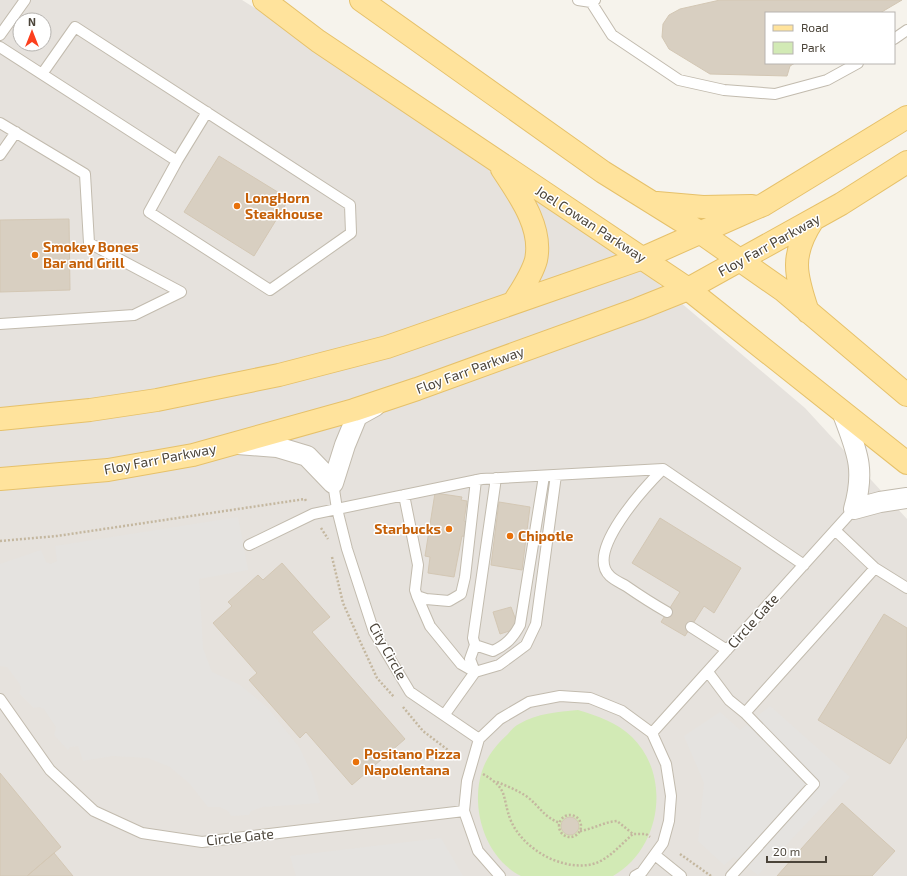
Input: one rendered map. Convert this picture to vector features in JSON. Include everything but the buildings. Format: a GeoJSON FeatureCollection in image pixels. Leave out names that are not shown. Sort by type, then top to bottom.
{"type":"FeatureCollection","features":[{"type":"Feature","properties":{"kind":"main road","name":"Joel Cowan Parkway"},"geometry":{"type":"LineString","coordinates":[[264,0],[318,41],[688,289],[907,463]]}},
{"type":"Feature","properties":{"kind":"main road"},"geometry":{"type":"LineString","coordinates":[[360,0],[597,167],[648,201],[700,232],[784,292],[907,395]]}},
{"type":"Feature","properties":{"kind":"main road"},"geometry":{"type":"LineString","coordinates":[[0,418],[90,410],[209,390],[279,375],[387,347],[643,258],[763,205],[907,117]]}},
{"type":"Feature","properties":{"kind":"main road"},"geometry":{"type":"LineString","coordinates":[[497,162],[526,207],[536,236],[536,260],[528,279],[514,302]]}},
{"type":"Feature","properties":{"kind":"main road","name":"Floy Farr Parkway"},"geometry":{"type":"LineString","coordinates":[[0,479],[108,470],[178,458],[234,444],[390,397],[516,354],[688,289],[813,220],[907,162]]}},
{"type":"Feature","properties":{"kind":"main road"},"geometry":{"type":"LineString","coordinates":[[648,201],[661,204],[703,207],[763,205]]}},
{"type":"Feature","properties":{"kind":"main road"},"geometry":{"type":"LineString","coordinates":[[808,312],[800,289],[796,259],[802,237],[813,220]]}},
{"type":"Feature","properties":{"kind":"street","name":"City Circle"},"geometry":{"type":"LineString","coordinates":[[333,483],[345,445],[357,416],[390,397]]}},
{"type":"Feature","properties":{"kind":"street"},"geometry":{"type":"LineString","coordinates":[[842,411],[858,458],[861,476],[854,509],[880,502],[907,498]]}},
{"type":"Feature","properties":{"kind":"street"},"geometry":{"type":"LineString","coordinates":[[234,444],[277,447],[307,456],[333,483]]}},
{"type":"Feature","properties":{"kind":"lane"},"geometry":{"type":"LineString","coordinates":[[0,35],[26,0]]}},
{"type":"Feature","properties":{"kind":"lane"},"geometry":{"type":"LineString","coordinates":[[578,0],[593,1],[612,35],[680,80],[724,90],[775,94],[827,80],[856,64]]}},
{"type":"Feature","properties":{"kind":"lane"},"geometry":{"type":"LineString","coordinates":[[42,74],[75,27],[207,112],[350,205],[351,233],[270,290],[149,212],[176,162],[207,112]]}},
{"type":"Feature","properties":{"kind":"lane"},"geometry":{"type":"LineString","coordinates":[[895,38],[907,30]]}},
{"type":"Feature","properties":{"kind":"lane"},"geometry":{"type":"LineString","coordinates":[[0,47],[176,162]]}},
{"type":"Feature","properties":{"kind":"lane"},"geometry":{"type":"LineString","coordinates":[[0,123],[85,174],[89,243],[181,292],[134,315],[0,324]]}},
{"type":"Feature","properties":{"kind":"lane"},"geometry":{"type":"LineString","coordinates":[[0,155],[16,132]]}},
{"type":"Feature","properties":{"kind":"lane"},"geometry":{"type":"LineString","coordinates":[[663,469],[642,489],[614,530],[604,555],[604,566],[610,576],[667,612]]}},
{"type":"Feature","properties":{"kind":"lane"},"geometry":{"type":"LineString","coordinates":[[249,544],[313,514],[476,480],[663,469],[804,565]]}},
{"type":"Feature","properties":{"kind":"lane"},"geometry":{"type":"LineString","coordinates":[[444,714],[475,672],[499,665],[514,654],[526,644],[536,624],[556,475]]}},
{"type":"Feature","properties":{"kind":"lane"},"geometry":{"type":"LineString","coordinates":[[475,645],[493,651],[503,647],[511,640],[520,625],[544,476]]}},
{"type":"Feature","properties":{"kind":"lane"},"geometry":{"type":"LineString","coordinates":[[475,672],[470,659],[475,645],[473,638],[496,478]]}},
{"type":"Feature","properties":{"kind":"lane"},"geometry":{"type":"LineString","coordinates":[[418,596],[426,599],[449,601],[462,594],[476,480]]}},
{"type":"Feature","properties":{"kind":"lane","name":"City Circle"},"geometry":{"type":"LineString","coordinates":[[333,483],[337,509],[347,549],[374,632],[410,692],[480,739]]}},
{"type":"Feature","properties":{"kind":"lane"},"geometry":{"type":"LineString","coordinates":[[404,495],[418,565],[415,590],[430,626],[461,664],[475,672]]}},
{"type":"Feature","properties":{"kind":"lane","name":"Circle Gate"},"geometry":{"type":"LineString","coordinates":[[652,733],[854,509]]}},
{"type":"Feature","properties":{"kind":"lane"},"geometry":{"type":"LineString","coordinates":[[835,530],[875,568],[907,588]]}},
{"type":"Feature","properties":{"kind":"lane"},"geometry":{"type":"LineString","coordinates":[[744,713],[875,568]]}},
{"type":"Feature","properties":{"kind":"lane"},"geometry":{"type":"LineString","coordinates":[[691,627],[727,650]]}},
{"type":"Feature","properties":{"kind":"lane"},"geometry":{"type":"LineString","coordinates":[[708,672],[730,700],[814,784],[731,876]]}},
{"type":"Feature","properties":{"kind":"lane"},"geometry":{"type":"LineString","coordinates":[[500,876],[478,851],[464,811],[467,781],[480,739],[500,719],[529,702],[560,696],[590,698],[622,711],[652,733],[666,764],[671,796],[669,821],[663,843],[642,872],[635,876]]}},
{"type":"Feature","properties":{"kind":"lane","name":"Circle Gate"},"geometry":{"type":"LineString","coordinates":[[0,699],[50,770],[94,811],[142,833],[202,842],[464,811]]}},
{"type":"Feature","properties":{"kind":"lane"},"geometry":{"type":"LineString","coordinates":[[655,855],[681,876]]}},
{"type":"Feature","properties":{"kind":"path"},"geometry":{"type":"LineString","coordinates":[[0,541],[57,536],[305,499],[328,540],[330,547]]}},
{"type":"Feature","properties":{"kind":"path"},"geometry":{"type":"LineString","coordinates":[[331,554],[343,602],[376,678],[397,700]]}},
{"type":"Feature","properties":{"kind":"path"},"geometry":{"type":"LineString","coordinates":[[401,705],[424,731],[448,750],[456,760],[527,797],[539,810],[552,820],[560,823]]}},
{"type":"Feature","properties":{"kind":"path"},"geometry":{"type":"LineString","coordinates":[[497,782],[504,793],[512,821],[523,840],[539,853],[567,863],[589,865],[608,856],[633,834]]}},
{"type":"Feature","properties":{"kind":"path"},"geometry":{"type":"LineString","coordinates":[[580,831],[581,824],[579,817],[568,814],[561,819],[559,828],[563,834],[573,837],[580,831],[591,829],[607,822],[617,821],[633,834],[646,834],[663,843],[711,876]]}},
{"type":"Feature","properties":{"kind":"shaded area"},"geometry":{"type":"Polygon","coordinates":[[[0,0],[242,0],[542,185],[805,408],[907,519],[907,876],[0,876],[0,0]]]}},
{"type":"Feature","properties":{"kind":"shaded area"},"geometry":{"type":"Polygon","coordinates":[[[238,517],[248,570],[199,579],[203,648],[212,672],[240,685],[267,707],[299,747],[312,774],[320,803],[263,807],[251,811],[249,815],[231,816],[228,811],[220,807],[208,807],[190,784],[170,767],[148,758],[112,756],[83,761],[78,746],[70,747],[68,750],[54,735],[56,727],[44,709],[39,707],[34,708],[19,693],[21,688],[19,683],[7,667],[0,666],[0,564],[41,550],[46,562],[51,564],[57,561],[55,546],[238,517]]]}},
{"type":"Feature","properties":{"kind":"shaded area"},"geometry":{"type":"Polygon","coordinates":[[[770,706],[850,777],[758,875],[734,857],[724,865],[698,841],[704,783],[684,736],[720,712],[740,730],[770,706]]]}},
{"type":"Feature","properties":{"kind":"shaded area"},"geometry":{"type":"Polygon","coordinates":[[[441,838],[463,876],[296,876],[290,856],[441,838]]]}},
{"type":"Feature","properties":{"kind":"green space"},"geometry":{"type":"Polygon","coordinates":[[[578,710],[600,717],[620,727],[632,737],[645,753],[653,771],[656,791],[656,811],[651,830],[642,848],[629,864],[613,876],[521,876],[508,868],[498,857],[490,845],[484,831],[478,800],[482,771],[487,760],[500,742],[518,725],[526,720],[540,715],[578,710]]]}},
{"type":"Feature","properties":{"kind":"place","name":"LongHorn Steakhouse"},"geometry":{"type":"Point","coordinates":[237,206]}},
{"type":"Feature","properties":{"kind":"place","name":"Smokey Bones Bar and Grill"},"geometry":{"type":"Point","coordinates":[35,255]}},
{"type":"Feature","properties":{"kind":"place","name":"Starbucks"},"geometry":{"type":"Point","coordinates":[449,529]}},
{"type":"Feature","properties":{"kind":"place","name":"Chipotle"},"geometry":{"type":"Point","coordinates":[510,536]}},
{"type":"Feature","properties":{"kind":"place","name":"Positano Pizza Napolentana"},"geometry":{"type":"Point","coordinates":[356,762]}}]}
